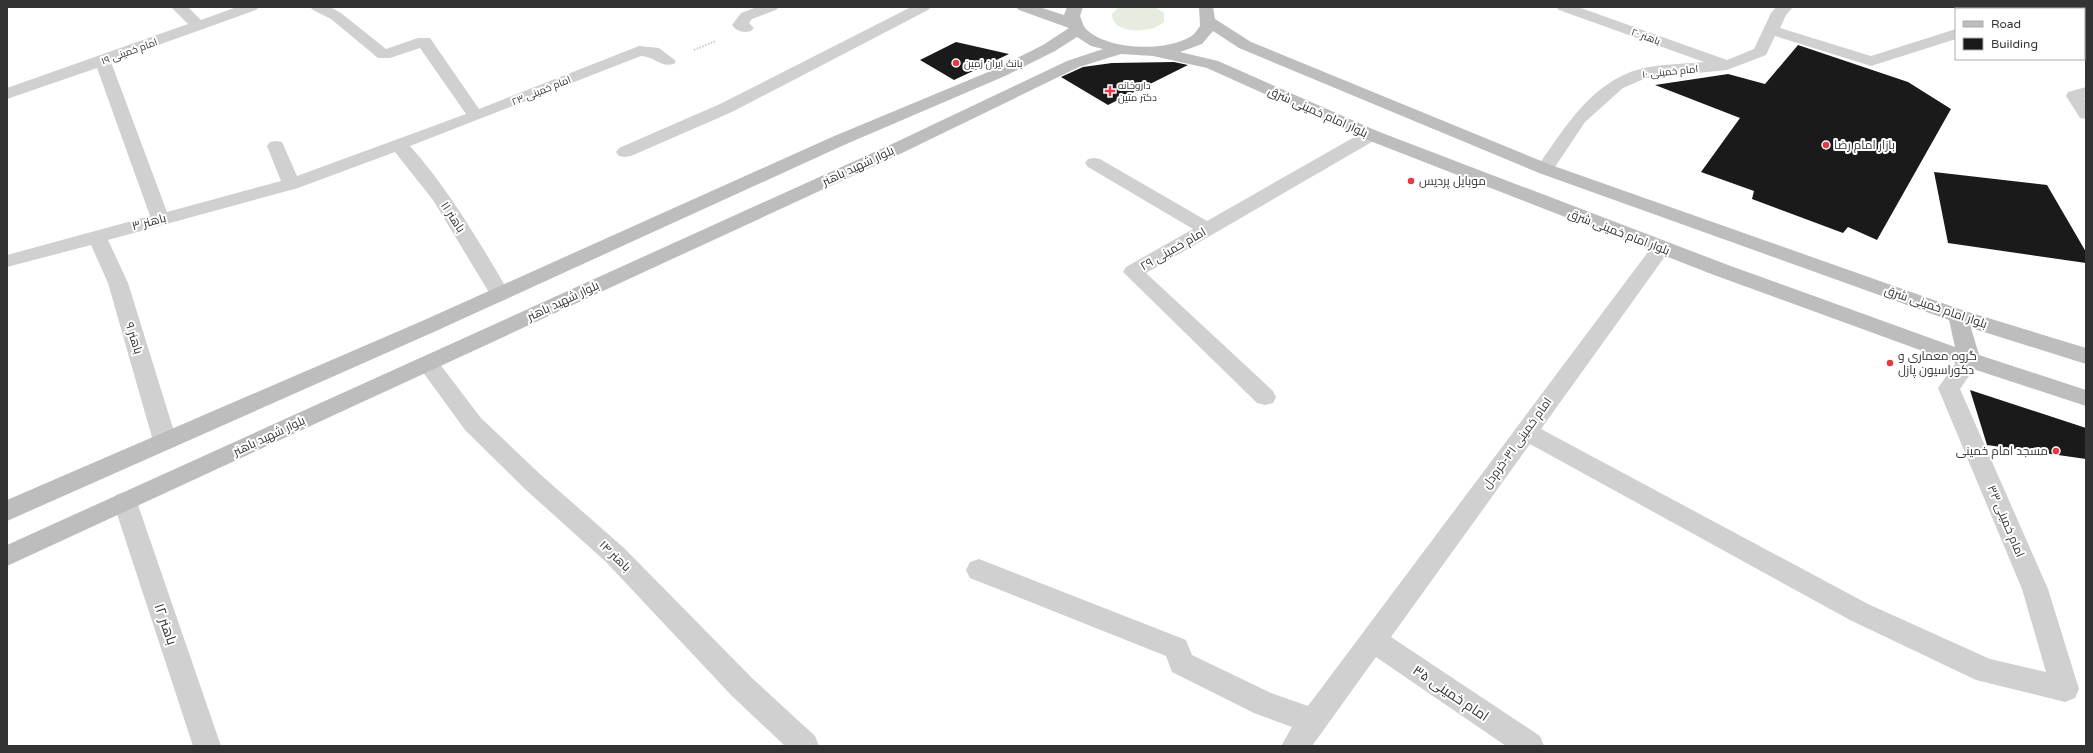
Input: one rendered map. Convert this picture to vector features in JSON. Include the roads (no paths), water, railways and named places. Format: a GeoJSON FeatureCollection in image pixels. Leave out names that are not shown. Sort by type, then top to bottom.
{"type":"FeatureCollection","features":[{"type":"Feature","properties":{"kind":"main road"},"geometry":{"type":"LineString","coordinates":[[1024,7],[1076,26]]}},
{"type":"Feature","properties":{"kind":"main road"},"geometry":{"type":"LineString","coordinates":[[1075,7],[1072,16],[1076,26],[1089,39],[1108,47],[1132,52],[1158,52],[1179,48],[1197,40],[1208,29],[1209,15],[1223,7]]}},
{"type":"Feature","properties":{"kind":"main road","name":"بلوار امام خمینی شرق"},"geometry":{"type":"LineString","coordinates":[[1209,15],[1245,46],[1545,169],[1958,316],[2086,356]]}},
{"type":"Feature","properties":{"kind":"main road"},"geometry":{"type":"LineString","coordinates":[[7,511],[500,294],[838,141],[999,72],[1049,48],[1076,26]]}},
{"type":"Feature","properties":{"kind":"main road","name":"بلوار شهید باهنر"},"geometry":{"type":"LineString","coordinates":[[7,556],[896,149],[1073,64],[1121,49]]}},
{"type":"Feature","properties":{"kind":"main road","name":"بلوار امام خمینی شرق"},"geometry":{"type":"LineString","coordinates":[[1158,52],[1212,64],[1371,135],[1661,248],[1969,360],[2086,398]]}},
{"type":"Feature","properties":{"kind":"main road"},"geometry":{"type":"LineString","coordinates":[[1958,316],[1969,360]]}},
{"type":"Feature","properties":{"kind":"street"},"geometry":{"type":"LineString","coordinates":[[179,7],[199,26]]}},
{"type":"Feature","properties":{"kind":"street","name":"امام خمینی ۱۹"},"geometry":{"type":"LineString","coordinates":[[7,94],[251,7]]}},
{"type":"Feature","properties":{"kind":"street"},"geometry":{"type":"LineString","coordinates":[[318,7],[336,16],[384,55],[424,41],[432,55],[476,116]]}},
{"type":"Feature","properties":{"kind":"street"},"geometry":{"type":"LineString","coordinates":[[746,28],[740,25],[746,16],[771,7]]}},
{"type":"Feature","properties":{"kind":"street"},"geometry":{"type":"LineString","coordinates":[[625,152],[726,108],[924,7]]}},
{"type":"Feature","properties":{"kind":"street","name":"باهنر ۲۰"},"geometry":{"type":"LineString","coordinates":[[1564,7],[1727,65]]}},
{"type":"Feature","properties":{"kind":"street","name":"امام خمینی ۱۰"},"geometry":{"type":"LineString","coordinates":[[1545,169],[1579,119],[1617,84],[1643,73],[1727,65],[1760,52],[1779,13],[1785,7]]}},
{"type":"Feature","properties":{"kind":"street"},"geometry":{"type":"LineString","coordinates":[[1771,30],[1872,61],[1955,34]]}},
{"type":"Feature","properties":{"kind":"street","name":"امام خمینی ۲۳"},"geometry":{"type":"LineString","coordinates":[[291,184],[476,116],[639,51],[653,52],[668,61]]}},
{"type":"Feature","properties":{"kind":"street"},"geometry":{"type":"LineString","coordinates":[[102,60],[160,219]]}},
{"type":"Feature","properties":{"kind":"street"},"geometry":{"type":"LineString","coordinates":[[2086,92],[2074,96],[2086,114]]}},
{"type":"Feature","properties":{"kind":"street","name":"امام خمینی ۲۹"},"geometry":{"type":"LineString","coordinates":[[1266,397],[1133,272],[1371,135]]}},
{"type":"Feature","properties":{"kind":"street","name":"باهنر ۱۱"},"geometry":{"type":"LineString","coordinates":[[399,145],[422,170],[439,195],[500,294]]}},
{"type":"Feature","properties":{"kind":"street"},"geometry":{"type":"LineString","coordinates":[[276,146],[291,184]]}},
{"type":"Feature","properties":{"kind":"street"},"geometry":{"type":"LineString","coordinates":[[1094,163],[1207,229]]}},
{"type":"Feature","properties":{"kind":"street","name":"باهنر ۳"},"geometry":{"type":"LineString","coordinates":[[7,262],[291,184]]}},
{"type":"Feature","properties":{"kind":"street","name":"باهنر ۹"},"geometry":{"type":"LineString","coordinates":[[96,237],[118,283],[164,441]]}},
{"type":"Feature","properties":{"kind":"street"},"geometry":{"type":"LineString","coordinates":[[7,248],[37,253]]}},
{"type":"Feature","properties":{"kind":"street","name":"امام خمینی ۳۱-خرم‌دل"},"geometry":{"type":"LineString","coordinates":[[1295,746],[1525,431],[1661,248]]}},
{"type":"Feature","properties":{"kind":"street","name":"امام خمینی ۳۳"},"geometry":{"type":"LineString","coordinates":[[1525,431],[1859,612],[1986,671],[2065,689],[2035,589],[1949,388],[1969,360]]}},
{"type":"Feature","properties":{"kind":"street","name":"باهنر ۱۴"},"geometry":{"type":"LineString","coordinates":[[428,364],[473,424],[533,482],[615,555],[742,687],[805,746]]}},
{"type":"Feature","properties":{"kind":"street","name":"باهنر ۱۲"},"geometry":{"type":"LineString","coordinates":[[125,502],[207,746]]}},
{"type":"Feature","properties":{"kind":"street"},"geometry":{"type":"LineString","coordinates":[[979,570],[1176,648],[1182,663],[1264,704],[1314,720]]}},
{"type":"Feature","properties":{"kind":"street","name":"امام خمینی ۳۵"},"geometry":{"type":"LineString","coordinates":[[1373,640],[1530,746]]}},
{"type":"Feature","properties":{"kind":"place","name":"بانک ایران زمین"},"geometry":{"type":"Point","coordinates":[956,63]}},
{"type":"Feature","properties":{"kind":"place","name":"داروخانه دکتر متین"},"geometry":{"type":"Point","coordinates":[1110,91]}},
{"type":"Feature","properties":{"kind":"place","name":"بازار امام رضا"},"geometry":{"type":"Point","coordinates":[1826,145]}},
{"type":"Feature","properties":{"kind":"place","name":"موبایل پردیس"},"geometry":{"type":"Point","coordinates":[1411,181]}},
{"type":"Feature","properties":{"kind":"place","name":"گروه معماری و دکوراسیون پازل"},"geometry":{"type":"Point","coordinates":[1890,363]}},
{"type":"Feature","properties":{"kind":"place","name":"مسجد امام خمینی"},"geometry":{"type":"Point","coordinates":[2056,451]}}]}
